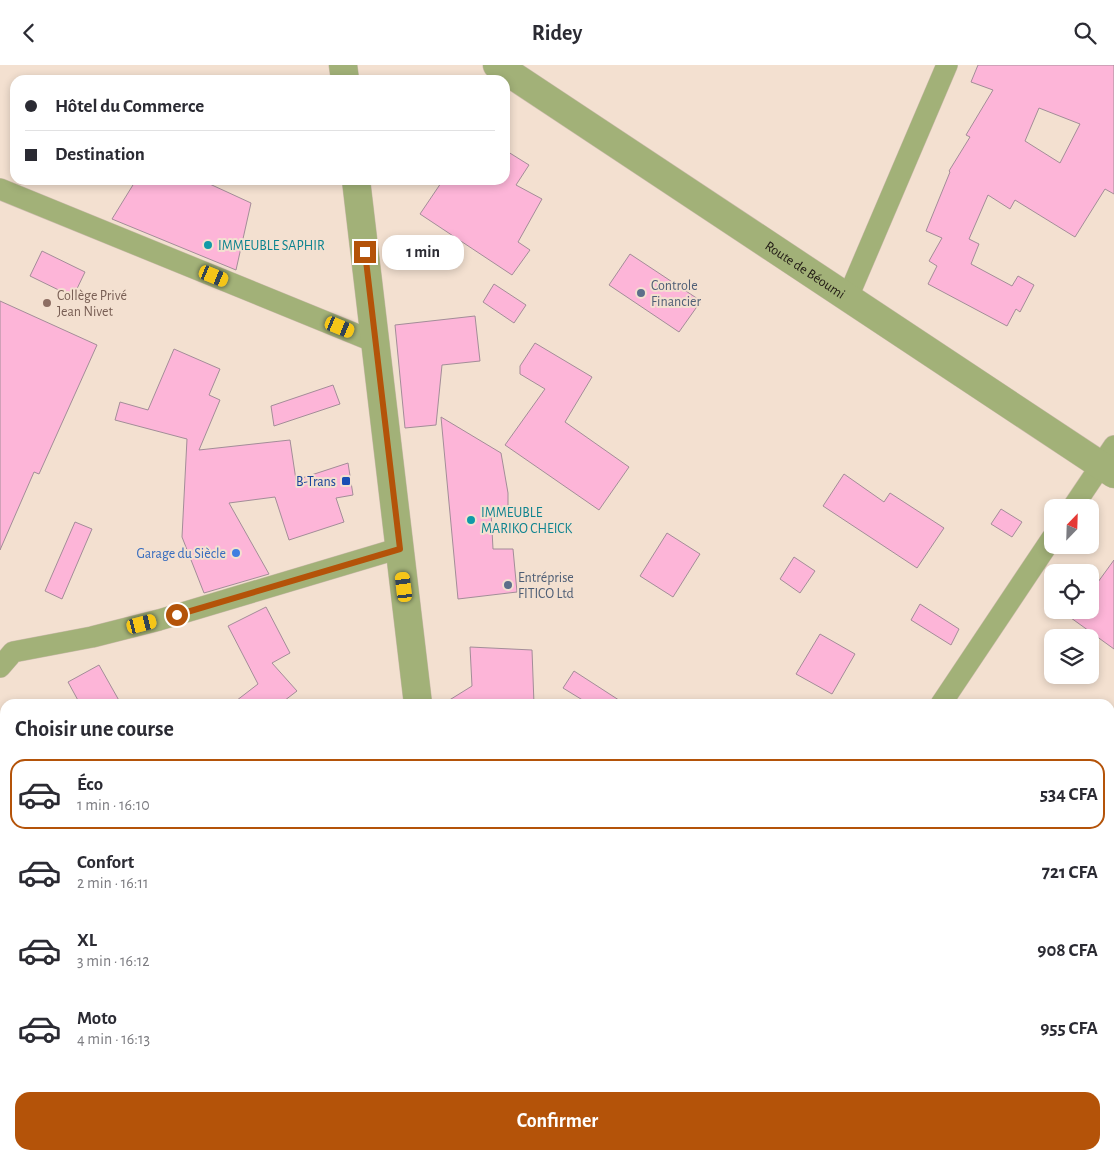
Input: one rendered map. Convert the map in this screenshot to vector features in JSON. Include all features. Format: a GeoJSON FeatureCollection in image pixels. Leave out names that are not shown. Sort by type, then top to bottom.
{"type":"FeatureCollection","features":[{"type":"Feature","properties":{"kind":"street","name":"Route de Béoumi"},"geometry":{"type":"LineString","coordinates":[[497,65],[848,297],[1110,462]]}},
{"type":"Feature","properties":{"kind":"street"},"geometry":{"type":"LineString","coordinates":[[848,297],[947,65]]}},
{"type":"Feature","properties":{"kind":"street"},"geometry":{"type":"LineString","coordinates":[[357,185],[417,699]]}},
{"type":"Feature","properties":{"kind":"street"},"geometry":{"type":"LineString","coordinates":[[0,189],[375,342]]}},
{"type":"Feature","properties":{"kind":"street"},"geometry":{"type":"LineString","coordinates":[[1080,499],[1110,462]]}},
{"type":"Feature","properties":{"kind":"street"},"geometry":{"type":"LineString","coordinates":[[4,655],[92,637],[160,620],[400,549]]}},
{"type":"Feature","properties":{"kind":"street"},"geometry":{"type":"LineString","coordinates":[[945,699],[1044,550]]}},
{"type":"Feature","properties":{"kind":"building"},"geometry":{"type":"Polygon","coordinates":[[[978,65],[1114,65],[1114,194],[1105,189],[1075,237],[1015,200],[1010,209],[988,195],[969,239],[979,244],[971,264],[1012,286],[1018,276],[1034,285],[1020,312],[1016,309],[1007,326],[928,284],[937,266],[929,261],[942,238],[926,231],[949,171],[970,137],[966,135],[993,90],[971,82],[978,65]],[[1039,108],[1025,141],[1060,163],[1080,124],[1039,108]]]}},
{"type":"Feature","properties":{"kind":"building"},"geometry":{"type":"Polygon","coordinates":[[[510,153],[529,165],[516,185],[542,199],[518,242],[530,250],[512,275],[420,214],[440,185],[510,185],[510,153]]]}},
{"type":"Feature","properties":{"kind":"building","name":"IMMEUBLE SAPHIR"},"geometry":{"type":"Polygon","coordinates":[[[133,185],[212,185],[251,203],[236,270],[112,219],[133,185]]]}},
{"type":"Feature","properties":{"kind":"building"},"geometry":{"type":"Polygon","coordinates":[[[42,251],[85,272],[73,297],[30,276],[42,251]]]}},
{"type":"Feature","properties":{"kind":"building"},"geometry":{"type":"Polygon","coordinates":[[[630,254],[701,301],[679,332],[609,285],[630,254]]]}},
{"type":"Feature","properties":{"kind":"building"},"geometry":{"type":"Polygon","coordinates":[[[494,284],[526,305],[514,323],[483,302],[494,284]]]}},
{"type":"Feature","properties":{"kind":"building"},"geometry":{"type":"Polygon","coordinates":[[[0,301],[97,345],[39,474],[34,472],[0,550],[0,301]]]}},
{"type":"Feature","properties":{"kind":"building"},"geometry":{"type":"Polygon","coordinates":[[[475,316],[480,361],[442,365],[436,425],[405,428],[395,325],[475,316]]]}},
{"type":"Feature","properties":{"kind":"building"},"geometry":{"type":"Polygon","coordinates":[[[535,343],[592,377],[565,422],[629,467],[599,510],[505,445],[545,389],[520,374],[520,366],[535,343]]]}},
{"type":"Feature","properties":{"kind":"building"},"geometry":{"type":"Polygon","coordinates":[[[174,349],[220,369],[209,395],[220,400],[199,450],[290,440],[296,480],[348,463],[353,495],[336,498],[344,522],[289,540],[275,497],[229,503],[269,574],[204,593],[182,537],[187,439],[115,420],[120,402],[148,410],[174,349]]]}},
{"type":"Feature","properties":{"kind":"building"},"geometry":{"type":"Polygon","coordinates":[[[333,385],[340,404],[274,426],[271,406],[333,385]]]}},
{"type":"Feature","properties":{"kind":"building","name":"IMMEUBLE MARIKO CHEICK"},"geometry":{"type":"Polygon","coordinates":[[[441,417],[501,453],[508,493],[508,510],[491,511],[493,549],[513,549],[517,592],[458,599],[441,417]]]}},
{"type":"Feature","properties":{"kind":"building"},"geometry":{"type":"Polygon","coordinates":[[[844,474],[884,502],[890,493],[944,528],[917,568],[823,506],[844,474]]]}},
{"type":"Feature","properties":{"kind":"building"},"geometry":{"type":"Polygon","coordinates":[[[1001,509],[1022,522],[1012,537],[991,524],[1001,509]]]}},
{"type":"Feature","properties":{"kind":"building"},"geometry":{"type":"Polygon","coordinates":[[[75,522],[92,529],[62,599],[45,591],[75,522]]]}},
{"type":"Feature","properties":{"kind":"building"},"geometry":{"type":"Polygon","coordinates":[[[667,533],[700,554],[673,597],[640,576],[667,533]]]}},
{"type":"Feature","properties":{"kind":"building"},"geometry":{"type":"Polygon","coordinates":[[[794,557],[815,571],[800,593],[780,579],[794,557]]]}},
{"type":"Feature","properties":{"kind":"building"},"geometry":{"type":"Polygon","coordinates":[[[1114,560],[1114,649],[1099,638],[1099,629],[1086,629],[1072,619],[1099,619],[1099,581],[1114,560]]]}},
{"type":"Feature","properties":{"kind":"building"},"geometry":{"type":"Polygon","coordinates":[[[920,604],[959,629],[951,645],[911,620],[920,604]]]}},
{"type":"Feature","properties":{"kind":"building"},"geometry":{"type":"Polygon","coordinates":[[[266,607],[290,653],[272,663],[297,691],[287,699],[238,699],[258,684],[228,626],[266,607]]]}},
{"type":"Feature","properties":{"kind":"building"},"geometry":{"type":"Polygon","coordinates":[[[820,634],[855,654],[832,694],[796,674],[820,634]]]}},
{"type":"Feature","properties":{"kind":"building"},"geometry":{"type":"Polygon","coordinates":[[[470,647],[532,650],[534,699],[451,699],[472,686],[470,647]]]}},
{"type":"Feature","properties":{"kind":"building"},"geometry":{"type":"Polygon","coordinates":[[[99,665],[118,699],[77,699],[68,682],[99,665]]]}},
{"type":"Feature","properties":{"kind":"building"},"geometry":{"type":"Polygon","coordinates":[[[574,671],[617,699],[581,699],[563,688],[574,671]]]}},
{"type":"Feature","properties":{"kind":"place","name":"IMMEUBLE SAPHIR"},"geometry":{"type":"Point","coordinates":[208,245]}},
{"type":"Feature","properties":{"kind":"place","name":"Controle Financier"},"geometry":{"type":"Point","coordinates":[641,293]}},
{"type":"Feature","properties":{"kind":"place","name":"Collège Privé Jean Nivet"},"geometry":{"type":"Point","coordinates":[47,303]}},
{"type":"Feature","properties":{"kind":"place","name":"B-Trans"},"geometry":{"type":"Point","coordinates":[346,481]}},
{"type":"Feature","properties":{"kind":"place","name":"IMMEUBLE MARIKO CHEICK"},"geometry":{"type":"Point","coordinates":[471,520]}},
{"type":"Feature","properties":{"kind":"place","name":"Garage du Siècle"},"geometry":{"type":"Point","coordinates":[236,553]}},
{"type":"Feature","properties":{"kind":"place","name":"Entréprise FITICO Ltd"},"geometry":{"type":"Point","coordinates":[508,585]}},
{"type":"Feature","properties":{"kind":"route"},"geometry":{"type":"LineString","coordinates":[[177,615],[400,549],[365,252]]}}]}
